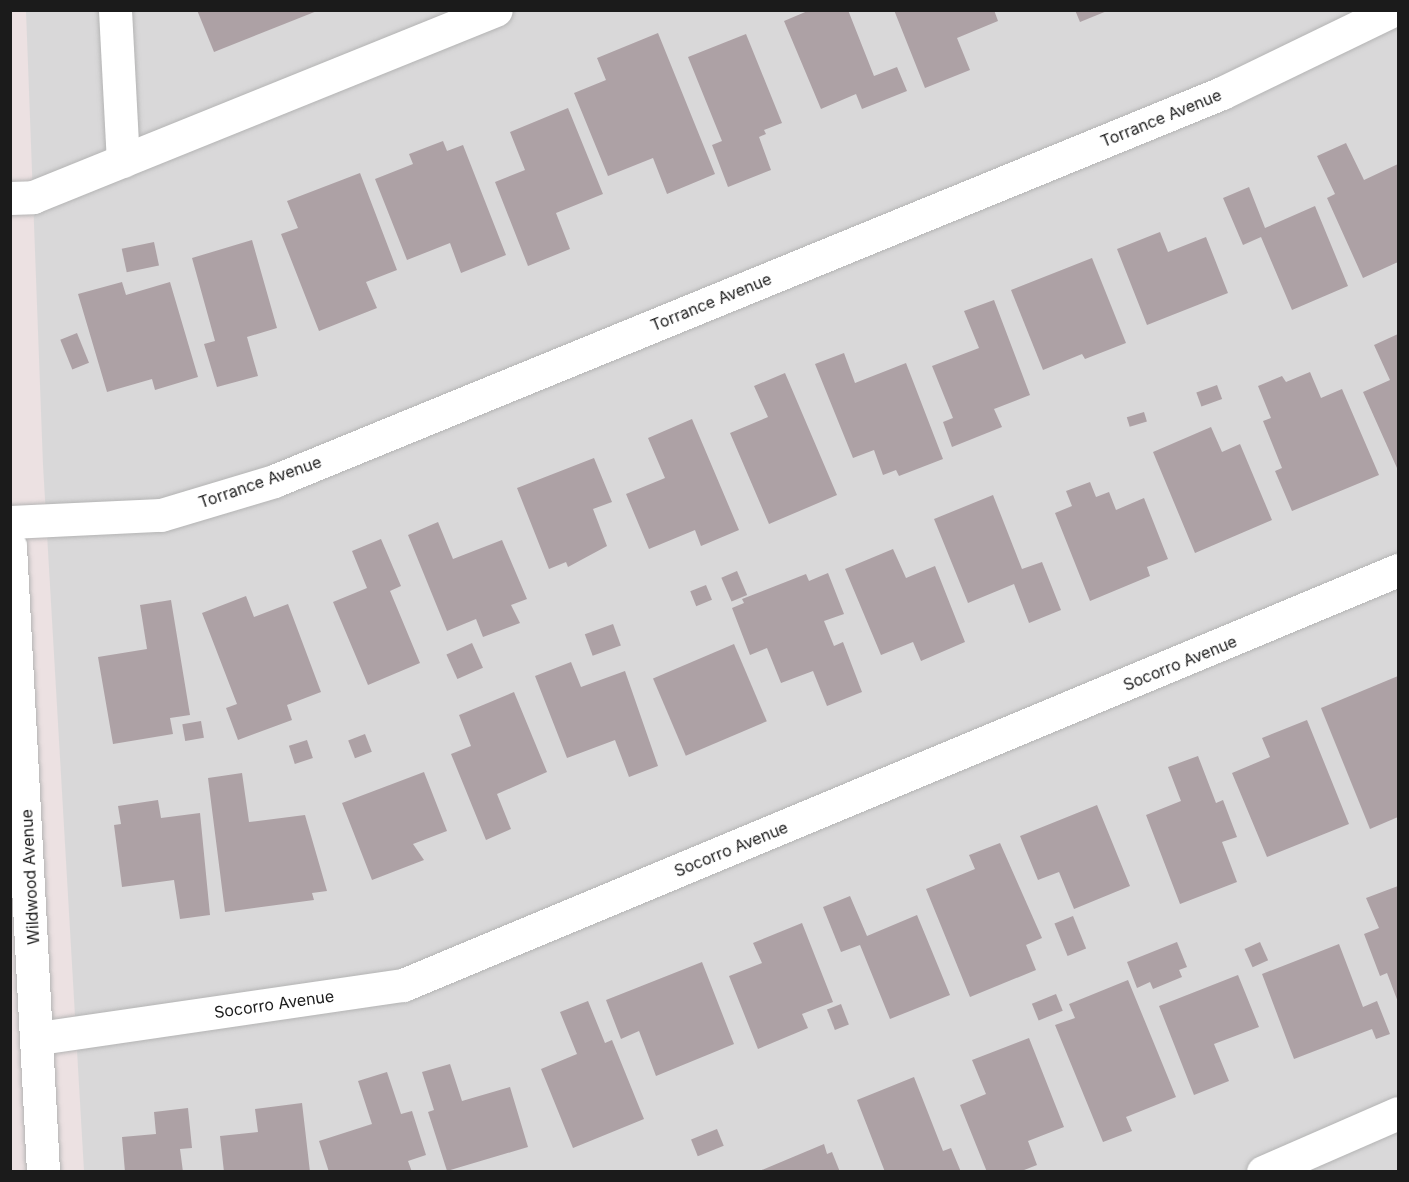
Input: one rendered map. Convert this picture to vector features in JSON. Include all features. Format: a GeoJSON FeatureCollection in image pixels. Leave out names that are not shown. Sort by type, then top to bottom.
{"type":"FeatureCollection","features":[{"type":"Feature","properties":{"kind":"street"},"geometry":{"type":"LineString","coordinates":[[115,10],[123,160]]}},
{"type":"Feature","properties":{"kind":"street"},"geometry":{"type":"LineString","coordinates":[[10,198],[33,196],[496,10]]}},
{"type":"Feature","properties":{"kind":"street","name":"Torrance Avenue"},"geometry":{"type":"LineString","coordinates":[[10,522],[161,515],[274,481],[1222,93],[1393,10]]}},
{"type":"Feature","properties":{"kind":"street","name":"Wildwood Avenue"},"geometry":{"type":"LineString","coordinates":[[10,546],[39,1038],[43,1172]]}},
{"type":"Feature","properties":{"kind":"street","name":"Socorro Avenue"},"geometry":{"type":"LineString","coordinates":[[39,1038],[403,985],[1398,570]]}},
{"type":"Feature","properties":{"kind":"street"},"geometry":{"type":"LineString","coordinates":[[1263,1172],[1398,1113]]}},
{"type":"Feature","properties":{"kind":"shaded area"},"geometry":{"type":"Polygon","coordinates":[[[26,11],[1398,11],[1398,1171],[84,1171],[43,465],[26,11]]]}},
{"type":"Feature","properties":{"kind":"building"},"geometry":{"type":"Polygon","coordinates":[[[197,10],[317,10],[317,11],[214,52],[197,10]]]}},
{"type":"Feature","properties":{"kind":"building"},"geometry":{"type":"Polygon","coordinates":[[[810,10],[848,10],[874,76],[897,67],[907,91],[862,109],[856,94],[821,109],[784,21],[810,10]]]}},
{"type":"Feature","properties":{"kind":"building"},"geometry":{"type":"Polygon","coordinates":[[[894,10],[994,10],[998,21],[957,38],[970,70],[925,88],[894,10]]]}},
{"type":"Feature","properties":{"kind":"building"},"geometry":{"type":"Polygon","coordinates":[[[1075,10],[1107,10],[1107,11],[1080,22],[1075,10]]]}},
{"type":"Feature","properties":{"kind":"building"},"geometry":{"type":"Polygon","coordinates":[[[658,33],[715,174],[667,194],[653,158],[608,176],[574,93],[606,80],[597,58],[658,33]]]}},
{"type":"Feature","properties":{"kind":"building"},"geometry":{"type":"Polygon","coordinates":[[[746,34],[782,123],[764,130],[766,134],[759,137],[771,170],[728,187],[712,145],[722,141],[688,57],[746,34]]]}},
{"type":"Feature","properties":{"kind":"building"},"geometry":{"type":"Polygon","coordinates":[[[568,108],[603,194],[556,213],[570,249],[528,266],[495,182],[525,170],[510,132],[568,108]]]}},
{"type":"Feature","properties":{"kind":"building"},"geometry":{"type":"Polygon","coordinates":[[[443,141],[447,151],[463,145],[506,255],[461,273],[450,243],[407,260],[375,179],[413,164],[409,154],[443,141]]]}},
{"type":"Feature","properties":{"kind":"building"},"geometry":{"type":"Polygon","coordinates":[[[1346,143],[1364,180],[1398,164],[1398,262],[1363,278],[1327,198],[1335,194],[1317,156],[1346,143]]]}},
{"type":"Feature","properties":{"kind":"building"},"geometry":{"type":"Polygon","coordinates":[[[360,173],[397,270],[366,282],[377,308],[319,331],[281,234],[298,228],[287,201],[360,173]]]}},
{"type":"Feature","properties":{"kind":"building"},"geometry":{"type":"Polygon","coordinates":[[[1249,187],[1265,228],[1315,206],[1348,286],[1292,310],[1261,237],[1243,245],[1223,198],[1249,187]]]}},
{"type":"Feature","properties":{"kind":"building"},"geometry":{"type":"Polygon","coordinates":[[[1160,232],[1168,252],[1206,237],[1228,293],[1147,325],[1117,249],[1160,232]]]}},
{"type":"Feature","properties":{"kind":"building"},"geometry":{"type":"Polygon","coordinates":[[[252,240],[277,328],[247,337],[258,376],[217,387],[204,344],[215,341],[192,258],[252,240]]]}},
{"type":"Feature","properties":{"kind":"building"},"geometry":{"type":"Polygon","coordinates":[[[154,242],[159,265],[127,272],[122,249],[154,242]]]}},
{"type":"Feature","properties":{"kind":"building"},"geometry":{"type":"Polygon","coordinates":[[[1092,258],[1126,343],[1085,359],[1082,354],[1043,370],[1011,290],[1092,258]]]}},
{"type":"Feature","properties":{"kind":"building"},"geometry":{"type":"Polygon","coordinates":[[[122,282],[126,295],[170,282],[198,377],[155,390],[152,379],[107,392],[78,294],[122,282]]]}},
{"type":"Feature","properties":{"kind":"building"},"geometry":{"type":"Polygon","coordinates":[[[994,300],[1030,395],[994,409],[1002,427],[952,447],[943,422],[953,418],[932,366],[979,348],[964,311],[994,300]]]}},
{"type":"Feature","properties":{"kind":"building"},"geometry":{"type":"Polygon","coordinates":[[[77,333],[89,363],[72,369],[60,340],[77,333]]]}},
{"type":"Feature","properties":{"kind":"building"},"geometry":{"type":"Polygon","coordinates":[[[1398,334],[1397,468],[1363,392],[1390,380],[1374,345],[1398,334]]]}},
{"type":"Feature","properties":{"kind":"building"},"geometry":{"type":"Polygon","coordinates":[[[844,353],[855,383],[906,363],[943,459],[899,476],[896,470],[883,475],[874,450],[853,458],[815,364],[844,353]]]}},
{"type":"Feature","properties":{"kind":"building"},"geometry":{"type":"Polygon","coordinates":[[[1310,372],[1321,398],[1342,389],[1379,475],[1292,511],[1275,471],[1282,468],[1263,421],[1271,418],[1258,386],[1282,376],[1286,382],[1310,372]]]}},
{"type":"Feature","properties":{"kind":"building"},"geometry":{"type":"Polygon","coordinates":[[[785,373],[837,495],[769,524],[730,433],[768,417],[754,386],[785,373]]]}},
{"type":"Feature","properties":{"kind":"building"},"geometry":{"type":"Polygon","coordinates":[[[1217,385],[1222,399],[1201,407],[1196,393],[1217,385]]]}},
{"type":"Feature","properties":{"kind":"building"},"geometry":{"type":"Polygon","coordinates":[[[1144,412],[1147,422],[1130,427],[1127,417],[1144,412]]]}},
{"type":"Feature","properties":{"kind":"building"},"geometry":{"type":"Polygon","coordinates":[[[692,419],[739,530],[701,546],[695,530],[649,549],[626,494],[665,478],[648,438],[692,419]]]}},
{"type":"Feature","properties":{"kind":"building"},"geometry":{"type":"Polygon","coordinates":[[[1211,427],[1222,452],[1240,444],[1272,520],[1195,553],[1153,452],[1211,427]]]}},
{"type":"Feature","properties":{"kind":"building"},"geometry":{"type":"Polygon","coordinates":[[[594,458],[612,502],[593,509],[607,546],[568,567],[566,562],[549,569],[517,488],[594,458]]]}},
{"type":"Feature","properties":{"kind":"building"},"geometry":{"type":"Polygon","coordinates":[[[1090,482],[1096,497],[1109,492],[1116,510],[1144,498],[1168,559],[1147,567],[1150,576],[1090,601],[1055,513],[1072,506],[1066,491],[1090,482]]]}},
{"type":"Feature","properties":{"kind":"building"},"geometry":{"type":"Polygon","coordinates":[[[993,495],[1022,569],[1042,562],[1061,610],[1029,623],[1014,584],[968,603],[934,519],[993,495]]]}},
{"type":"Feature","properties":{"kind":"building"},"geometry":{"type":"Polygon","coordinates":[[[438,522],[453,559],[502,540],[527,599],[511,605],[520,623],[483,637],[476,619],[447,631],[408,535],[438,522]]]}},
{"type":"Feature","properties":{"kind":"building"},"geometry":{"type":"Polygon","coordinates":[[[381,539],[401,586],[390,591],[420,663],[368,685],[333,602],[367,588],[352,551],[381,539]]]}},
{"type":"Feature","properties":{"kind":"building"},"geometry":{"type":"Polygon","coordinates":[[[893,549],[906,578],[935,566],[965,642],[921,661],[913,642],[881,655],[845,569],[893,549]]]}},
{"type":"Feature","properties":{"kind":"building"},"geometry":{"type":"Polygon","coordinates":[[[737,571],[747,595],[732,602],[721,578],[737,571]]]}},
{"type":"Feature","properties":{"kind":"building"},"geometry":{"type":"Polygon","coordinates":[[[828,573],[844,614],[824,621],[834,646],[843,642],[862,692],[827,706],[813,671],[781,683],[767,648],[750,655],[732,608],[744,603],[742,599],[806,574],[809,581],[828,573]]]}},
{"type":"Feature","properties":{"kind":"building"},"geometry":{"type":"Polygon","coordinates":[[[706,585],[712,600],[696,606],[690,591],[706,585]]]}},
{"type":"Feature","properties":{"kind":"building"},"geometry":{"type":"Polygon","coordinates":[[[246,596],[254,617],[288,604],[321,692],[287,705],[292,720],[238,740],[226,708],[237,704],[202,613],[246,596]]]}},
{"type":"Feature","properties":{"kind":"building"},"geometry":{"type":"Polygon","coordinates":[[[171,600],[190,715],[170,718],[173,734],[113,744],[98,657],[147,649],[140,605],[171,600]]]}},
{"type":"Feature","properties":{"kind":"building"},"geometry":{"type":"Polygon","coordinates":[[[613,624],[621,646],[593,656],[585,634],[613,624]]]}},
{"type":"Feature","properties":{"kind":"building"},"geometry":{"type":"Polygon","coordinates":[[[472,643],[483,668],[457,679],[446,654],[472,643]]]}},
{"type":"Feature","properties":{"kind":"building"},"geometry":{"type":"Polygon","coordinates":[[[734,644],[767,721],[686,756],[653,678],[734,644]]]}},
{"type":"Feature","properties":{"kind":"building"},"geometry":{"type":"Polygon","coordinates":[[[571,662],[581,687],[625,671],[658,766],[629,777],[615,740],[567,758],[535,676],[571,662]]]}},
{"type":"Feature","properties":{"kind":"building"},"geometry":{"type":"Polygon","coordinates":[[[1398,676],[1398,817],[1370,829],[1321,708],[1398,676]]]}},
{"type":"Feature","properties":{"kind":"building"},"geometry":{"type":"Polygon","coordinates":[[[514,692],[547,772],[497,794],[511,829],[486,840],[451,754],[471,746],[459,715],[514,692]]]}},
{"type":"Feature","properties":{"kind":"building"},"geometry":{"type":"Polygon","coordinates":[[[1307,720],[1349,824],[1267,857],[1232,773],[1270,757],[1262,738],[1307,720]]]}},
{"type":"Feature","properties":{"kind":"building"},"geometry":{"type":"Polygon","coordinates":[[[201,721],[204,738],[185,741],[182,724],[201,721]]]}},
{"type":"Feature","properties":{"kind":"building"},"geometry":{"type":"Polygon","coordinates":[[[365,734],[372,752],[355,758],[348,740],[365,734]]]}},
{"type":"Feature","properties":{"kind":"building"},"geometry":{"type":"Polygon","coordinates":[[[307,740],[313,758],[295,764],[289,746],[307,740]]]}},
{"type":"Feature","properties":{"kind":"building"},"geometry":{"type":"Polygon","coordinates":[[[1198,756],[1216,803],[1223,800],[1237,837],[1222,842],[1237,882],[1180,904],[1146,815],[1181,801],[1168,767],[1198,756]]]}},
{"type":"Feature","properties":{"kind":"building"},"geometry":{"type":"Polygon","coordinates":[[[424,772],[447,831],[413,844],[424,860],[372,880],[342,803],[424,772]]]}},
{"type":"Feature","properties":{"kind":"building"},"geometry":{"type":"Polygon","coordinates":[[[242,773],[249,822],[305,815],[327,891],[312,893],[314,900],[225,912],[208,778],[242,773]]]}},
{"type":"Feature","properties":{"kind":"building"},"geometry":{"type":"Polygon","coordinates":[[[158,800],[161,818],[200,813],[210,915],[180,919],[174,880],[122,887],[114,825],[121,824],[118,806],[158,800]]]}},
{"type":"Feature","properties":{"kind":"building"},"geometry":{"type":"Polygon","coordinates":[[[1097,805],[1130,886],[1074,909],[1059,872],[1038,880],[1020,836],[1097,805]]]}},
{"type":"Feature","properties":{"kind":"building"},"geometry":{"type":"Polygon","coordinates":[[[1000,843],[1042,938],[1026,945],[1036,970],[970,997],[926,889],[975,869],[969,855],[1000,843]]]}},
{"type":"Feature","properties":{"kind":"building"},"geometry":{"type":"Polygon","coordinates":[[[1398,886],[1398,1002],[1387,973],[1380,976],[1364,934],[1379,928],[1366,898],[1398,886]]]}},
{"type":"Feature","properties":{"kind":"building"},"geometry":{"type":"Polygon","coordinates":[[[850,896],[867,936],[917,915],[950,995],[890,1019],[860,945],[841,952],[823,907],[850,896]]]}},
{"type":"Feature","properties":{"kind":"building"},"geometry":{"type":"Polygon","coordinates":[[[1073,916],[1086,948],[1068,956],[1054,923],[1073,916]]]}},
{"type":"Feature","properties":{"kind":"building"},"geometry":{"type":"Polygon","coordinates":[[[802,923],[833,1002],[802,1014],[808,1028],[758,1049],[729,976],[762,963],[753,943],[802,923]]]}},
{"type":"Feature","properties":{"kind":"building"},"geometry":{"type":"Polygon","coordinates":[[[1177,942],[1187,967],[1179,970],[1182,977],[1153,989],[1150,982],[1137,988],[1127,962],[1177,942]]]}},
{"type":"Feature","properties":{"kind":"building"},"geometry":{"type":"Polygon","coordinates":[[[1260,942],[1268,960],[1253,967],[1244,949],[1260,942]]]}},
{"type":"Feature","properties":{"kind":"building"},"geometry":{"type":"Polygon","coordinates":[[[1339,944],[1363,1007],[1377,1001],[1390,1034],[1376,1039],[1372,1029],[1294,1059],[1262,974],[1339,944]]]}},
{"type":"Feature","properties":{"kind":"building"},"geometry":{"type":"Polygon","coordinates":[[[702,962],[734,1044],[656,1076],[639,1031],[621,1039],[606,1000],[702,962]]]}},
{"type":"Feature","properties":{"kind":"building"},"geometry":{"type":"Polygon","coordinates":[[[1238,975],[1259,1027],[1214,1044],[1229,1081],[1194,1095],[1159,1006],[1238,975]]]}},
{"type":"Feature","properties":{"kind":"building"},"geometry":{"type":"Polygon","coordinates":[[[1128,980],[1176,1097],[1126,1117],[1132,1131],[1103,1142],[1055,1025],[1075,1018],[1069,1004],[1128,980]]]}},
{"type":"Feature","properties":{"kind":"building"},"geometry":{"type":"Polygon","coordinates":[[[1056,994],[1063,1011],[1039,1020],[1032,1004],[1056,994]]]}},
{"type":"Feature","properties":{"kind":"building"},"geometry":{"type":"Polygon","coordinates":[[[588,1001],[605,1043],[612,1040],[644,1119],[573,1148],[541,1069],[577,1054],[560,1012],[588,1001]]]}},
{"type":"Feature","properties":{"kind":"building"},"geometry":{"type":"Polygon","coordinates":[[[841,1004],[849,1025],[835,1030],[827,1009],[841,1004]]]}},
{"type":"Feature","properties":{"kind":"building"},"geometry":{"type":"Polygon","coordinates":[[[1029,1038],[1064,1127],[1028,1141],[1037,1165],[1019,1172],[987,1172],[960,1105],[986,1094],[972,1060],[1029,1038]]]}},
{"type":"Feature","properties":{"kind":"building"},"geometry":{"type":"Polygon","coordinates":[[[450,1064],[462,1101],[510,1087],[528,1147],[447,1171],[428,1112],[434,1110],[422,1072],[450,1064]]]}},
{"type":"Feature","properties":{"kind":"building"},"geometry":{"type":"Polygon","coordinates":[[[387,1072],[401,1114],[412,1111],[426,1155],[408,1161],[412,1172],[329,1172],[319,1141],[372,1124],[358,1081],[387,1072]]]}},
{"type":"Feature","properties":{"kind":"building"},"geometry":{"type":"Polygon","coordinates":[[[914,1077],[943,1151],[951,1148],[961,1172],[885,1172],[857,1100],[914,1077]]]}},
{"type":"Feature","properties":{"kind":"building"},"geometry":{"type":"Polygon","coordinates":[[[302,1103],[310,1172],[224,1172],[220,1136],[258,1132],[255,1109],[302,1103]]]}},
{"type":"Feature","properties":{"kind":"building"},"geometry":{"type":"Polygon","coordinates":[[[188,1108],[192,1148],[180,1149],[183,1172],[125,1172],[122,1137],[156,1134],[154,1112],[188,1108]]]}},
{"type":"Feature","properties":{"kind":"building"},"geometry":{"type":"Polygon","coordinates":[[[717,1129],[724,1146],[698,1156],[691,1139],[717,1129]]]}},
{"type":"Feature","properties":{"kind":"building"},"geometry":{"type":"Polygon","coordinates":[[[824,1144],[827,1154],[832,1152],[840,1172],[757,1172],[824,1144]]]}}]}
